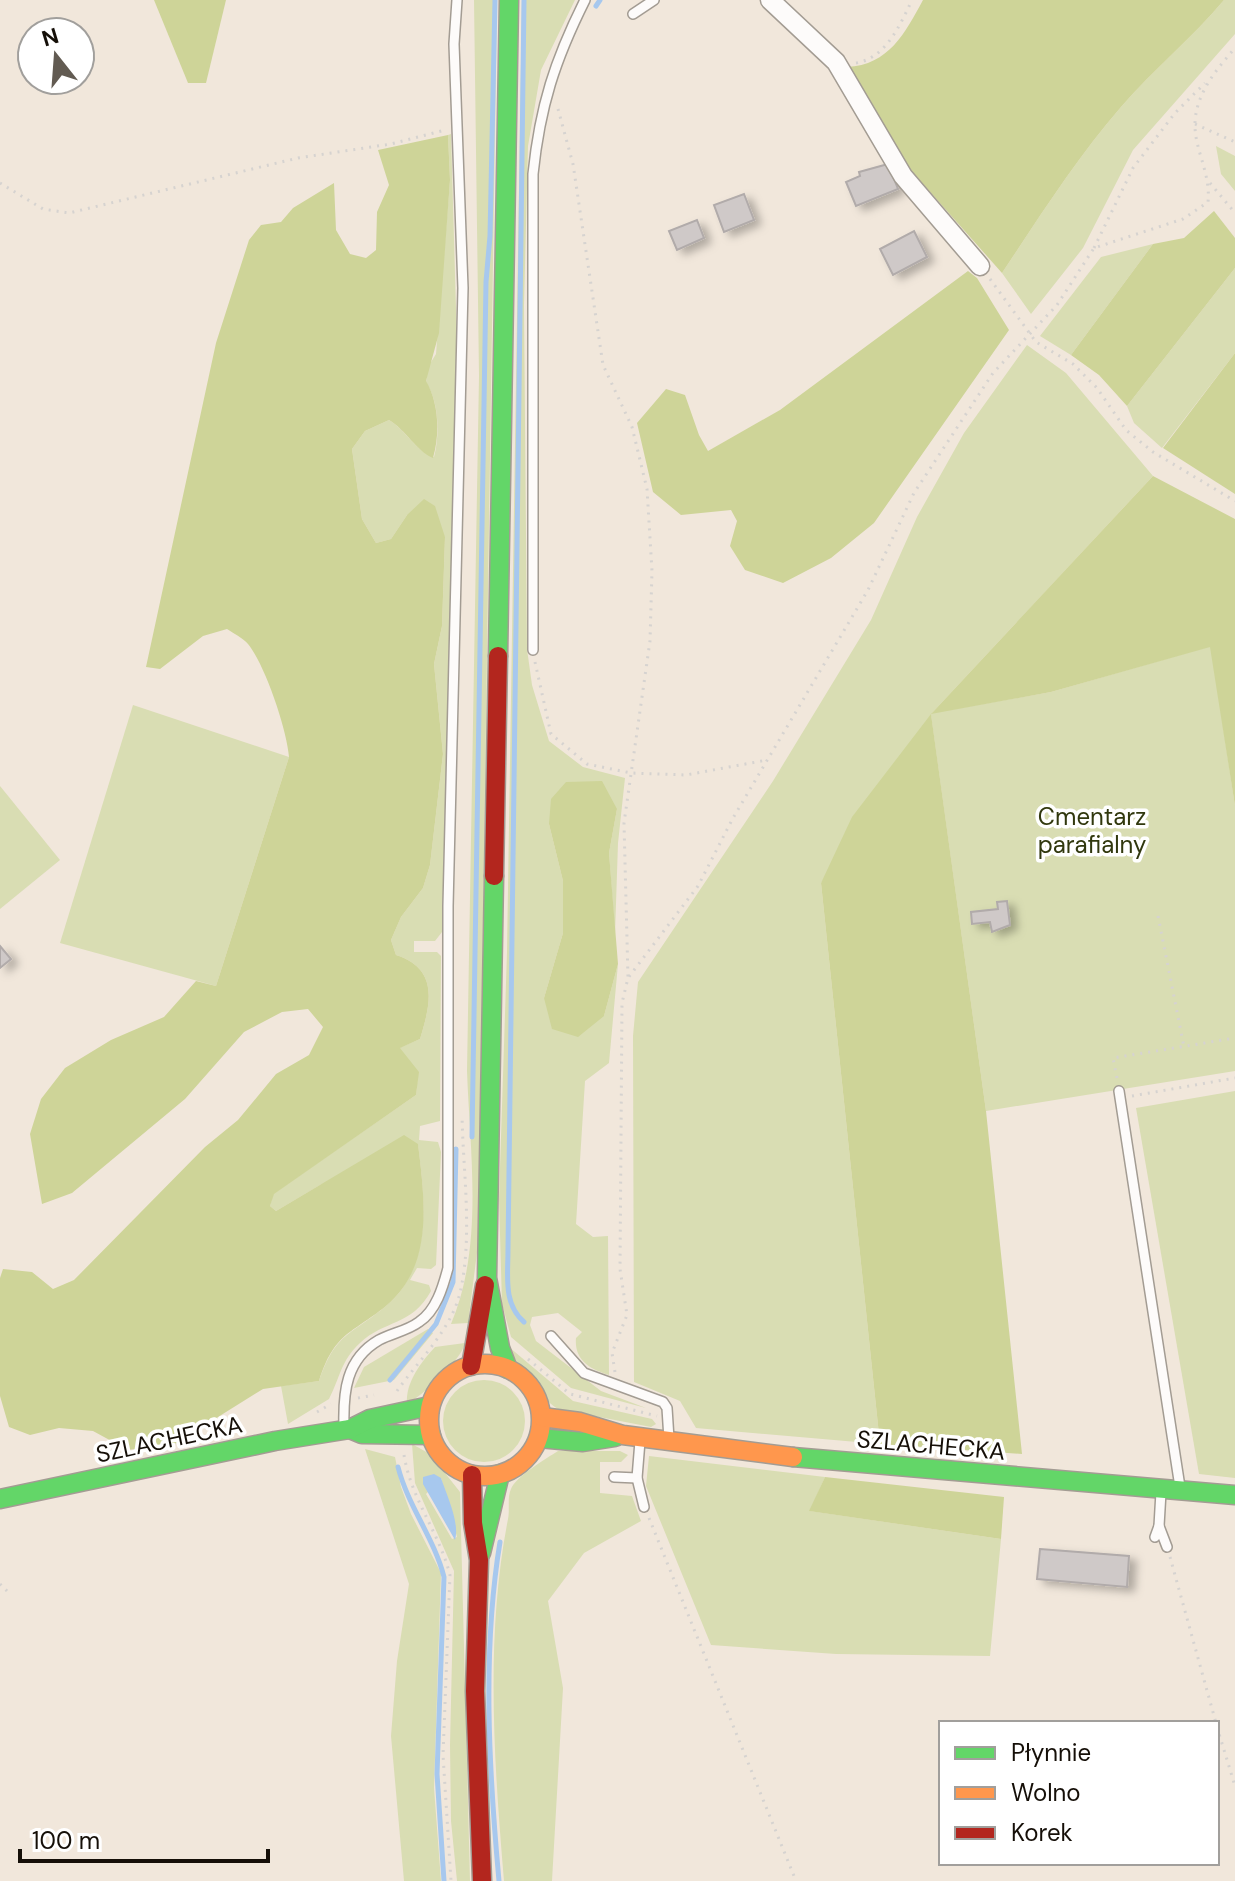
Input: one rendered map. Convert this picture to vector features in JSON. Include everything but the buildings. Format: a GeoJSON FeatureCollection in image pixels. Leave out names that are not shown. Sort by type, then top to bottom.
{"type":"FeatureCollection","features":[{"type":"Feature","properties":{"kind":"main road"},"geometry":{"type":"LineString","coordinates":[[471,1366],[487,1278],[509,0]]}},
{"type":"Feature","properties":{"kind":"main road"},"geometry":{"type":"LineString","coordinates":[[487,1278],[500,1348],[508,1369]]}},
{"type":"Feature","properties":{"kind":"main road"},"geometry":{"type":"LineString","coordinates":[[490,1364],[508,1369],[532,1388],[542,1417],[539,1438],[524,1461],[500,1474],[472,1475],[446,1461],[431,1435],[430,1406],[445,1381],[471,1366],[490,1364]]}},
{"type":"Feature","properties":{"kind":"main road","name":"SZLACHECKA"},"geometry":{"type":"LineString","coordinates":[[0,1499],[347,1429],[370,1419],[430,1406]]}},
{"type":"Feature","properties":{"kind":"main road","name":"SZLACHECKA"},"geometry":{"type":"LineString","coordinates":[[542,1417],[580,1422],[632,1437],[764,1455],[1235,1495]]}},
{"type":"Feature","properties":{"kind":"main road","name":"SZLACHECKA"},"geometry":{"type":"LineString","coordinates":[[347,1429],[362,1434],[431,1435]]}},
{"type":"Feature","properties":{"kind":"main road","name":"SZLACHECKA"},"geometry":{"type":"LineString","coordinates":[[539,1438],[583,1442],[632,1437]]}},
{"type":"Feature","properties":{"kind":"main road"},"geometry":{"type":"LineString","coordinates":[[479,1560],[500,1474]]}},
{"type":"Feature","properties":{"kind":"main road"},"geometry":{"type":"LineString","coordinates":[[472,1475],[473,1523],[479,1560],[475,1705],[482,1881]]}},
{"type":"Feature","properties":{"kind":"street"},"geometry":{"type":"LineString","coordinates":[[770,0],[836,62],[903,176],[980,266]]}},
{"type":"Feature","properties":{"kind":"lane"},"geometry":{"type":"LineString","coordinates":[[347,1429],[343,1400],[350,1369],[361,1354],[380,1340],[420,1322],[430,1311],[448,1268],[448,906],[463,288],[454,44],[457,0]]}},
{"type":"Feature","properties":{"kind":"lane"},"geometry":{"type":"LineString","coordinates":[[533,650],[533,174],[546,92],[559,52],[585,0]]}},
{"type":"Feature","properties":{"kind":"lane"},"geometry":{"type":"LineString","coordinates":[[633,14],[654,0]]}},
{"type":"Feature","properties":{"kind":"lane"},"geometry":{"type":"LineString","coordinates":[[1120,1094],[1181,1491]]}},
{"type":"Feature","properties":{"kind":"lane"},"geometry":{"type":"LineString","coordinates":[[551,1336],[575,1366],[617,1387],[663,1402],[668,1418],[669,1442]]}},
{"type":"Feature","properties":{"kind":"lane"},"geometry":{"type":"LineString","coordinates":[[632,1437],[644,1507]]}},
{"type":"Feature","properties":{"kind":"lane"},"geometry":{"type":"LineString","coordinates":[[614,1477],[637,1478]]}},
{"type":"Feature","properties":{"kind":"lane"},"geometry":{"type":"LineString","coordinates":[[1155,1537],[1159,1526],[1161,1489]]}},
{"type":"Feature","properties":{"kind":"lane"},"geometry":{"type":"LineString","coordinates":[[1159,1526],[1167,1547]]}},
{"type":"Feature","properties":{"kind":"path"},"geometry":{"type":"LineString","coordinates":[[836,62],[860,63],[880,50],[896,34],[912,0]]}},
{"type":"Feature","properties":{"kind":"path"},"geometry":{"type":"LineString","coordinates":[[628,978],[698,886],[767,760],[868,590],[914,493],[976,397],[1029,333],[1057,305],[1094,248],[1133,168],[1175,113],[1235,48]]}},
{"type":"Feature","properties":{"kind":"path"},"geometry":{"type":"LineString","coordinates":[[1094,248],[1183,219],[1208,202],[1210,183],[1195,124],[1207,81]]}},
{"type":"Feature","properties":{"kind":"path"},"geometry":{"type":"LineString","coordinates":[[546,92],[561,114],[573,164],[603,365],[632,427],[647,489],[652,571],[650,641],[624,823],[628,978],[622,1003],[620,1254],[627,1315],[612,1353],[617,1387]]}},
{"type":"Feature","properties":{"kind":"path"},"geometry":{"type":"LineString","coordinates":[[1195,124],[1235,142]]}},
{"type":"Feature","properties":{"kind":"path"},"geometry":{"type":"LineString","coordinates":[[0,183],[43,209],[69,213],[298,158],[391,144],[457,127]]}},
{"type":"Feature","properties":{"kind":"path"},"geometry":{"type":"LineString","coordinates":[[1210,183],[1235,213]]}},
{"type":"Feature","properties":{"kind":"path"},"geometry":{"type":"LineString","coordinates":[[980,266],[1036,342],[1073,364],[1097,388],[1126,430],[1153,452],[1235,501]]}},
{"type":"Feature","properties":{"kind":"path"},"geometry":{"type":"LineString","coordinates":[[533,650],[551,734],[587,764],[631,773],[686,775],[767,760]]}},
{"type":"Feature","properties":{"kind":"path"},"geometry":{"type":"LineString","coordinates":[[1158,916],[1184,1047]]}},
{"type":"Feature","properties":{"kind":"path"},"geometry":{"type":"LineString","coordinates":[[1235,1038],[1113,1058],[1120,1094],[1235,1078]]}},
{"type":"Feature","properties":{"kind":"path"},"geometry":{"type":"LineString","coordinates":[[525,1356],[570,1394],[668,1418]]}},
{"type":"Feature","properties":{"kind":"path"},"geometry":{"type":"LineString","coordinates":[[403,1449],[413,1494],[442,1550],[450,1575],[443,1755],[451,1881]]}},
{"type":"Feature","properties":{"kind":"path"},"geometry":{"type":"LineString","coordinates":[[644,1507],[796,1881]]}},
{"type":"Feature","properties":{"kind":"path"},"geometry":{"type":"LineString","coordinates":[[1167,1547],[1215,1721]]}},
{"type":"Feature","properties":{"kind":"path"},"geometry":{"type":"LineString","coordinates":[[0,1584],[7,1591]]}},
{"type":"Feature","properties":{"kind":"path"},"geometry":{"type":"LineString","coordinates":[[1219,1735],[1235,1786]]}},
{"type":"Feature","properties":{"kind":"green space"},"geometry":{"type":"Polygon","coordinates":[[[154,0],[226,0],[206,83],[188,83],[154,0]]]}},
{"type":"Feature","properties":{"kind":"green space"},"geometry":{"type":"Polygon","coordinates":[[[474,0],[497,0],[478,1245],[468,1323],[451,1324],[468,1263],[472,1199],[467,1071],[479,376],[474,0]]]}},
{"type":"Feature","properties":{"kind":"green space"},"geometry":{"type":"Polygon","coordinates":[[[522,0],[575,0],[541,70],[528,146],[524,305],[527,649],[532,685],[549,741],[583,767],[625,778],[618,843],[615,934],[609,853],[617,809],[549,824],[563,881],[563,933],[544,998],[604,1016],[618,964],[609,1063],[585,1081],[576,1224],[593,1237],[608,1236],[609,1375],[596,1370],[581,1358],[576,1338],[582,1332],[558,1313],[532,1317],[530,1325],[536,1341],[601,1391],[646,1408],[571,1388],[511,1337],[502,1304],[499,1199],[507,952],[522,0]]]}},
{"type":"Feature","properties":{"kind":"green space"},"geometry":{"type":"Polygon","coordinates":[[[923,0],[1224,0],[1105,127],[1059,188],[1002,273],[907,166],[847,67],[862,65],[885,54],[902,35],[923,0]]]}},
{"type":"Feature","properties":{"kind":"green space"},"geometry":{"type":"Polygon","coordinates":[[[1224,0],[1235,0],[1235,34],[1133,150],[1083,248],[1031,314],[1002,273],[1059,188],[1105,127],[1224,0]]]}},
{"type":"Feature","properties":{"kind":"green space"},"geometry":{"type":"Polygon","coordinates":[[[451,134],[457,344],[442,932],[435,941],[414,941],[414,952],[437,952],[441,956],[440,1121],[420,1126],[419,1140],[438,1142],[441,1152],[436,1265],[431,1269],[417,1268],[410,1280],[429,1285],[431,1291],[415,1311],[360,1343],[345,1363],[329,1399],[288,1424],[281,1386],[319,1381],[325,1365],[345,1336],[386,1306],[401,1290],[412,1272],[422,1231],[423,1187],[418,1145],[320,1185],[276,1211],[270,1206],[273,1194],[416,1095],[418,1072],[399,1048],[420,1039],[427,1013],[428,989],[419,969],[396,955],[391,940],[401,917],[423,888],[430,865],[443,754],[434,664],[442,626],[445,537],[407,515],[391,539],[376,543],[362,519],[352,449],[365,431],[389,420],[422,451],[434,457],[437,418],[434,399],[426,382],[428,367],[436,354],[450,180],[448,135],[451,134]]]}},
{"type":"Feature","properties":{"kind":"green space"},"geometry":{"type":"Polygon","coordinates":[[[448,135],[450,180],[439,333],[426,381],[434,399],[437,419],[433,458],[421,451],[389,420],[365,431],[352,449],[362,519],[376,543],[391,539],[407,515],[424,499],[435,506],[445,537],[442,626],[434,664],[443,754],[430,865],[423,888],[401,917],[391,940],[396,955],[419,969],[428,989],[427,1013],[420,1039],[400,1048],[419,1072],[416,1095],[274,1194],[270,1206],[276,1211],[404,1135],[418,1144],[424,1210],[419,1252],[401,1290],[386,1306],[338,1343],[319,1381],[263,1389],[185,1442],[128,1450],[93,1431],[59,1428],[30,1435],[9,1427],[0,1396],[0,1278],[3,1269],[32,1272],[53,1289],[74,1280],[205,1147],[238,1120],[276,1074],[309,1055],[323,1027],[308,1009],[282,1012],[244,1032],[185,1099],[72,1193],[42,1204],[30,1134],[41,1099],[65,1068],[111,1040],[164,1017],[196,981],[216,986],[289,757],[274,698],[255,654],[248,644],[227,629],[203,636],[160,669],[146,667],[216,343],[249,240],[261,225],[281,222],[293,208],[334,183],[336,230],[350,254],[366,258],[376,250],[377,212],[389,185],[378,150],[448,135]]]}},
{"type":"Feature","properties":{"kind":"green space"},"geometry":{"type":"Polygon","coordinates":[[[1216,146],[1235,156],[1235,191],[1221,174],[1216,146]]]}},
{"type":"Feature","properties":{"kind":"green space"},"geometry":{"type":"Polygon","coordinates":[[[1214,211],[1235,238],[1235,268],[1127,406],[1099,375],[1071,355],[1153,244],[1184,238],[1214,211]]]}},
{"type":"Feature","properties":{"kind":"green space"},"geometry":{"type":"Polygon","coordinates":[[[1153,244],[1071,355],[1040,336],[1101,257],[1153,244]]]}},
{"type":"Feature","properties":{"kind":"green space"},"geometry":{"type":"Polygon","coordinates":[[[1235,268],[1235,353],[1162,448],[1134,423],[1127,406],[1235,268]]]}},
{"type":"Feature","properties":{"kind":"green space"},"geometry":{"type":"Polygon","coordinates":[[[968,271],[977,278],[1009,330],[874,523],[831,558],[783,583],[745,570],[730,546],[737,521],[731,510],[681,515],[653,492],[637,423],[666,389],[685,395],[708,451],[780,410],[968,271]]]}},
{"type":"Feature","properties":{"kind":"green space","name":"Cmentarz parafialny"},"geometry":{"type":"Polygon","coordinates":[[[1027,345],[1066,373],[1153,476],[932,713],[1051,692],[1211,646],[1235,806],[1235,1071],[986,1111],[931,715],[821,883],[880,1444],[696,1428],[680,1401],[634,1382],[633,1036],[638,982],[773,781],[871,620],[917,517],[964,433],[1027,345]]]}},
{"type":"Feature","properties":{"kind":"green space"},"geometry":{"type":"Polygon","coordinates":[[[1235,353],[1235,494],[1163,448],[1235,353]]]}},
{"type":"Feature","properties":{"kind":"green space"},"geometry":{"type":"Polygon","coordinates":[[[1153,476],[1235,519],[1235,806],[1210,647],[1051,692],[931,714],[1153,476]]]}},
{"type":"Feature","properties":{"kind":"green space"},"geometry":{"type":"Polygon","coordinates":[[[133,705],[289,757],[216,986],[60,943],[133,705]]]}},
{"type":"Feature","properties":{"kind":"green space"},"geometry":{"type":"Polygon","coordinates":[[[931,714],[986,1111],[1022,1454],[880,1444],[821,883],[852,817],[931,714]]]}},
{"type":"Feature","properties":{"kind":"green space"},"geometry":{"type":"Polygon","coordinates":[[[602,781],[617,809],[609,853],[618,964],[604,1016],[578,1037],[552,1029],[544,998],[563,933],[563,881],[549,824],[551,799],[566,782],[602,781]]]}},
{"type":"Feature","properties":{"kind":"green space"},"geometry":{"type":"Polygon","coordinates":[[[0,786],[60,860],[0,909],[0,786]]]}},
{"type":"Feature","properties":{"kind":"green space"},"geometry":{"type":"Polygon","coordinates":[[[1235,1091],[1235,1478],[1199,1474],[1136,1108],[1235,1091]]]}},
{"type":"Feature","properties":{"kind":"green space"},"geometry":{"type":"Polygon","coordinates":[[[428,1329],[433,1333],[394,1380],[354,1388],[364,1367],[428,1329]]]}},
{"type":"Feature","properties":{"kind":"green space"},"geometry":{"type":"Polygon","coordinates":[[[465,1343],[449,1368],[407,1404],[411,1381],[435,1347],[465,1343]]]}},
{"type":"Feature","properties":{"kind":"green space"},"geometry":{"type":"Polygon","coordinates":[[[509,1347],[573,1401],[652,1419],[656,1424],[651,1427],[558,1409],[530,1381],[509,1347]]]}},
{"type":"Feature","properties":{"kind":"green space"},"geometry":{"type":"Polygon","coordinates":[[[484,1380],[500,1383],[513,1392],[522,1405],[525,1421],[522,1437],[513,1450],[500,1459],[484,1462],[468,1459],[455,1450],[446,1437],[443,1421],[446,1405],[455,1392],[468,1383],[484,1380]]]}},
{"type":"Feature","properties":{"kind":"green space"},"geometry":{"type":"Polygon","coordinates":[[[412,1444],[430,1454],[460,1492],[470,1881],[457,1881],[451,1821],[454,1571],[415,1483],[412,1444]],[[441,1478],[426,1494],[452,1539],[457,1537],[441,1478]]]}},
{"type":"Feature","properties":{"kind":"green space"},"geometry":{"type":"Polygon","coordinates":[[[365,1449],[395,1457],[411,1514],[441,1573],[434,1788],[441,1881],[404,1881],[391,1736],[397,1661],[409,1584],[365,1449]]]}},
{"type":"Feature","properties":{"kind":"green space"},"geometry":{"type":"Polygon","coordinates":[[[558,1451],[620,1451],[628,1455],[621,1462],[600,1462],[600,1493],[632,1496],[641,1521],[584,1553],[548,1601],[563,1688],[552,1881],[504,1881],[497,1791],[494,1654],[509,1496],[518,1479],[558,1451]]]}},
{"type":"Feature","properties":{"kind":"green space"},"geometry":{"type":"Polygon","coordinates":[[[649,1456],[825,1477],[810,1511],[1001,1539],[990,1656],[836,1654],[711,1645],[646,1486],[649,1456]]]}},
{"type":"Feature","properties":{"kind":"green space"},"geometry":{"type":"Polygon","coordinates":[[[825,1477],[1004,1497],[1001,1539],[809,1511],[825,1477]]]}},
{"type":"Feature","properties":{"kind":"water"},"geometry":{"type":"Polygon","coordinates":[[[434,1474],[441,1478],[452,1509],[455,1540],[423,1484],[423,1477],[434,1474]]]}},
{"type":"Feature","properties":{"kind":"waterway"},"geometry":{"type":"LineString","coordinates":[[472,1137],[486,282],[490,236],[495,0]]}},
{"type":"Feature","properties":{"kind":"waterway"},"geometry":{"type":"LineString","coordinates":[[524,0],[508,1279],[513,1307],[524,1322]]}},
{"type":"Feature","properties":{"kind":"waterway"},"geometry":{"type":"LineString","coordinates":[[596,6],[600,0]]}},
{"type":"Feature","properties":{"kind":"waterway"},"geometry":{"type":"LineString","coordinates":[[390,1380],[436,1324],[453,1282],[456,1149]]}},
{"type":"Feature","properties":{"kind":"waterway"},"geometry":{"type":"LineString","coordinates":[[398,1467],[444,1577],[437,1774],[444,1881]]}},
{"type":"Feature","properties":{"kind":"waterway"},"geometry":{"type":"LineString","coordinates":[[499,1881],[492,1797],[489,1668],[494,1583],[500,1542]]}},
{"type":"Feature","properties":{"kind":"traffic: fast"},"geometry":{"type":"LineString","coordinates":[[498,656],[509,0]]}},
{"type":"Feature","properties":{"kind":"traffic: fast"},"geometry":{"type":"LineString","coordinates":[[494,876],[487,1278],[500,1348],[508,1369]]}},
{"type":"Feature","properties":{"kind":"traffic: fast"},"geometry":{"type":"LineString","coordinates":[[0,1499],[275,1441],[350,1429],[370,1419],[430,1406]]}},
{"type":"Feature","properties":{"kind":"traffic: fast"},"geometry":{"type":"LineString","coordinates":[[350,1429],[362,1434],[431,1435]]}},
{"type":"Feature","properties":{"kind":"traffic: fast"},"geometry":{"type":"LineString","coordinates":[[539,1438],[583,1442],[615,1437]]}},
{"type":"Feature","properties":{"kind":"traffic: fast"},"geometry":{"type":"LineString","coordinates":[[793,1457],[1235,1495]]}},
{"type":"Feature","properties":{"kind":"traffic: fast"},"geometry":{"type":"LineString","coordinates":[[481,1553],[500,1474]]}},
{"type":"Feature","properties":{"kind":"traffic: slow"},"geometry":{"type":"LineString","coordinates":[[485,1364],[507,1368],[525,1380],[537,1398],[541,1420],[537,1442],[525,1460],[507,1472],[485,1476],[463,1472],[445,1460],[433,1442],[429,1420],[433,1398],[445,1380],[463,1368],[485,1364]]}},
{"type":"Feature","properties":{"kind":"traffic: slow"},"geometry":{"type":"LineString","coordinates":[[542,1417],[580,1422],[623,1435],[793,1457]]}},
{"type":"Feature","properties":{"kind":"traffic: jam"},"geometry":{"type":"LineString","coordinates":[[494,876],[498,656]]}},
{"type":"Feature","properties":{"kind":"traffic: jam"},"geometry":{"type":"LineString","coordinates":[[471,1366],[485,1285]]}},
{"type":"Feature","properties":{"kind":"traffic: jam"},"geometry":{"type":"LineString","coordinates":[[472,1475],[473,1523],[479,1560],[475,1691],[482,1881]]}}]}
